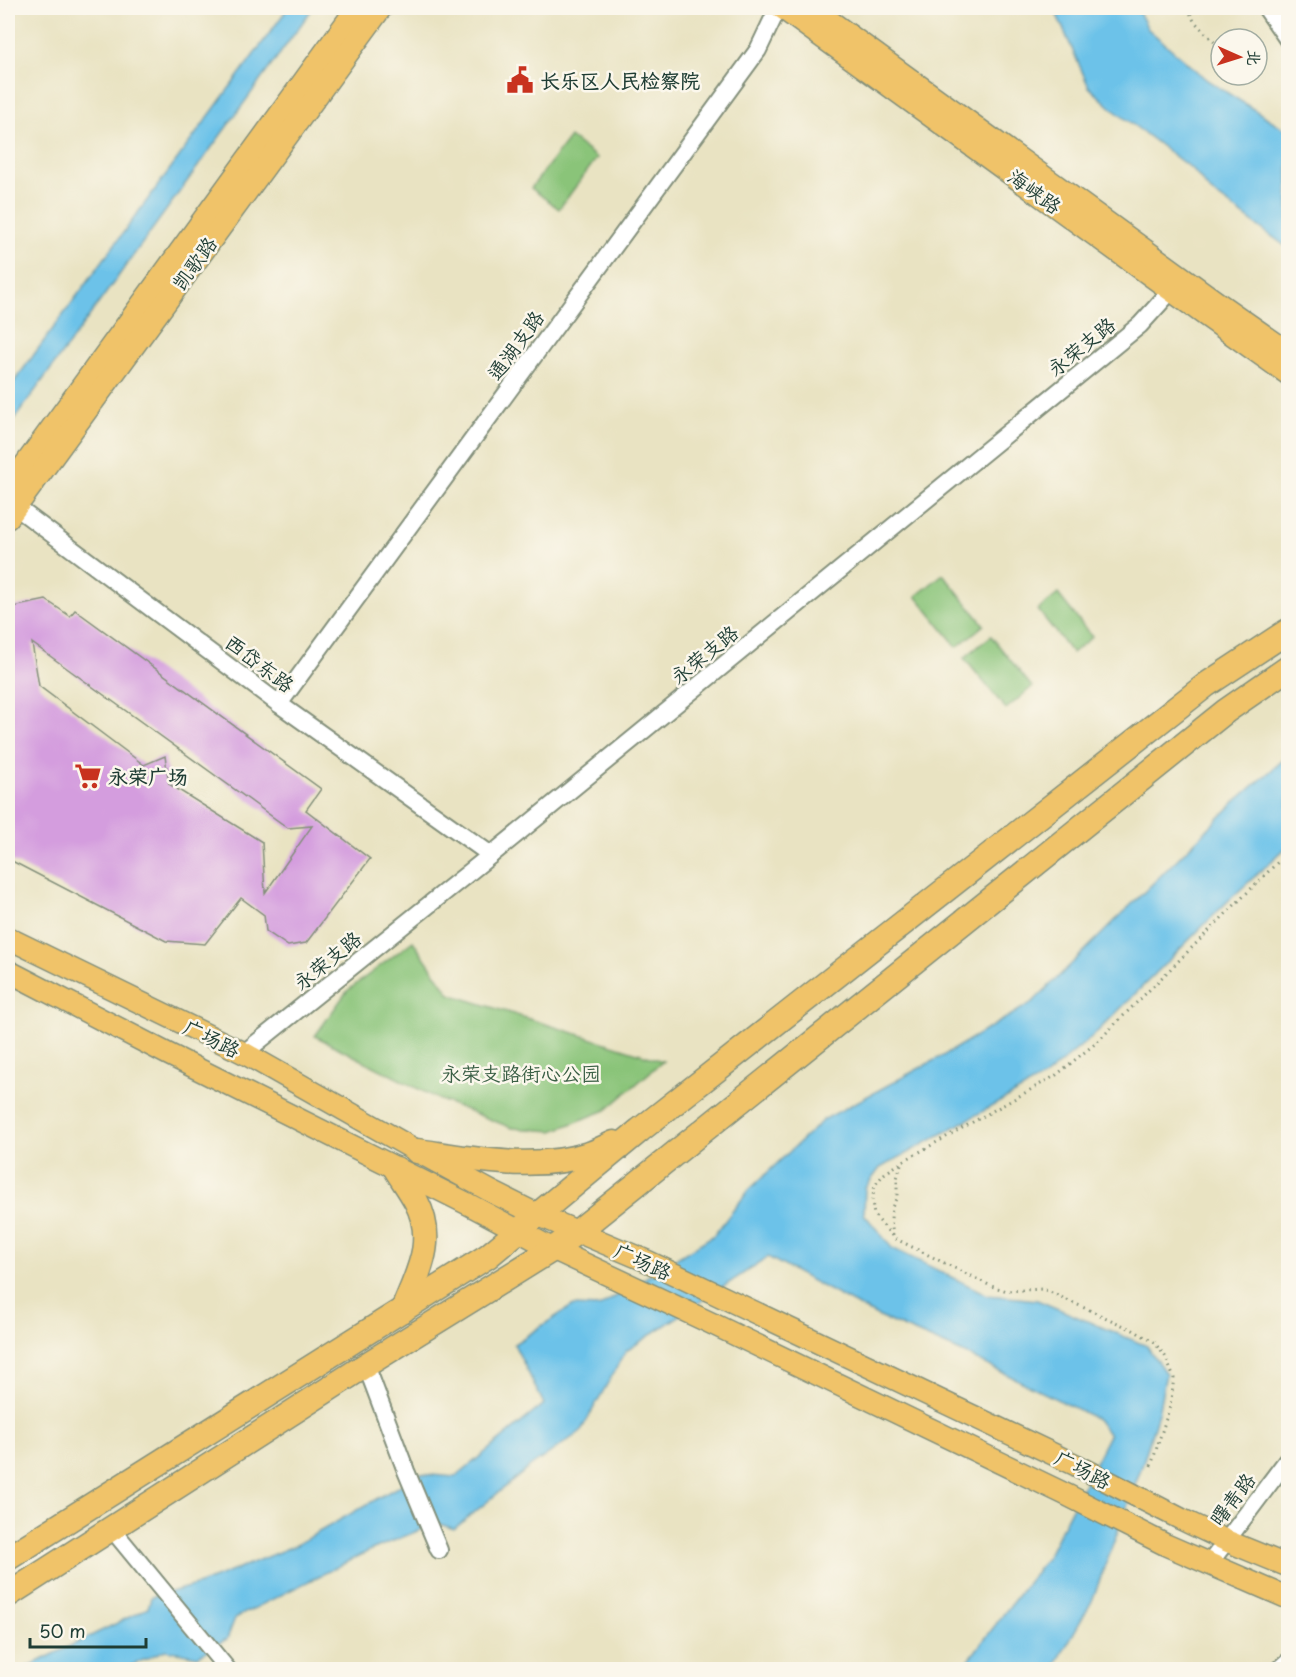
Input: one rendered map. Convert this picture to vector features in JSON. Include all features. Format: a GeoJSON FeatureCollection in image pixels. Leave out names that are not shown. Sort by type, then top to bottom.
{"type":"FeatureCollection","features":[{"type":"Feature","properties":{"kind":"highway"},"geometry":{"type":"LineString","coordinates":[[8,1558],[488,1256],[640,1130],[1206,685],[1288,631]]}},
{"type":"Feature","properties":{"kind":"highway"},"geometry":{"type":"LineString","coordinates":[[8,1595],[577,1232],[1226,711],[1288,668]]}},
{"type":"Feature","properties":{"kind":"highway"},"geometry":{"type":"LineString","coordinates":[[417,1151],[484,1160],[559,1161],[593,1153],[640,1130]]}},
{"type":"Feature","properties":{"kind":"highway"},"geometry":{"type":"LineString","coordinates":[[396,1169],[417,1203],[425,1227],[426,1250],[403,1310]]}},
{"type":"Feature","properties":{"kind":"main road","name":"凯歌路"},"geometry":{"type":"LineString","coordinates":[[10,504],[357,8]]}},
{"type":"Feature","properties":{"kind":"main road","name":"凯歌路"},"geometry":{"type":"LineString","coordinates":[[10,504],[381,8]]}},
{"type":"Feature","properties":{"kind":"main road","name":"海峡路"},"geometry":{"type":"LineString","coordinates":[[780,8],[1177,284],[1288,352]]}},
{"type":"Feature","properties":{"kind":"main road","name":"海峡路"},"geometry":{"type":"LineString","coordinates":[[812,8],[1177,284],[1288,374]]}},
{"type":"Feature","properties":{"kind":"main road","name":"广场路"},"geometry":{"type":"LineString","coordinates":[[8,938],[244,1053],[417,1151],[538,1215],[649,1262],[1076,1465],[1227,1541],[1288,1566]]}},
{"type":"Feature","properties":{"kind":"main road","name":"广场路"},"geometry":{"type":"LineString","coordinates":[[8,971],[553,1249],[713,1324],[1147,1535],[1288,1598]]}},
{"type":"Feature","properties":{"kind":"street","name":"通湖支路"},"geometry":{"type":"LineString","coordinates":[[279,704],[758,50],[780,8]]}},
{"type":"Feature","properties":{"kind":"street"},"geometry":{"type":"LineString","coordinates":[[1266,8],[1288,40]]}},
{"type":"Feature","properties":{"kind":"street","name":"永荣支路"},"geometry":{"type":"LineString","coordinates":[[244,1053],[491,855],[1140,325],[1177,284]]}},
{"type":"Feature","properties":{"kind":"street","name":"西岱东路"},"geometry":{"type":"LineString","coordinates":[[10,504],[279,704],[491,855]]}},
{"type":"Feature","properties":{"kind":"street"},"geometry":{"type":"LineString","coordinates":[[366,1365],[406,1472],[439,1550]]}},
{"type":"Feature","properties":{"kind":"street","name":"曙青路"},"geometry":{"type":"LineString","coordinates":[[1209,1564],[1288,1459]]}},
{"type":"Feature","properties":{"kind":"street"},"geometry":{"type":"LineString","coordinates":[[112,1529],[226,1667]]}},
{"type":"Feature","properties":{"kind":"street"},"geometry":{"type":"LineString","coordinates":[[1279,1670],[1288,1662]]}},
{"type":"Feature","properties":{"kind":"path"},"geometry":{"type":"LineString","coordinates":[[1188,8],[1194,21],[1209,37]]}},
{"type":"Feature","properties":{"kind":"path"},"geometry":{"type":"LineString","coordinates":[[1151,1466],[1170,1406],[1174,1378],[1165,1356],[1154,1342],[1043,1289],[1007,1292],[991,1286],[894,1238],[874,1215],[872,1201],[874,1185],[884,1174],[902,1161],[1055,1077],[1074,1063],[1288,852]]}},
{"type":"Feature","properties":{"kind":"path"},"geometry":{"type":"LineString","coordinates":[[894,1238],[892,1207],[897,1197],[897,1178],[902,1161]]}},
{"type":"Feature","properties":{"kind":"green space"},"geometry":{"type":"Polygon","coordinates":[[[570,137],[597,158],[559,209],[531,188],[570,137]]]}},
{"type":"Feature","properties":{"kind":"green space"},"geometry":{"type":"Polygon","coordinates":[[[943,574],[984,625],[957,647],[916,596],[943,574]]]}},
{"type":"Feature","properties":{"kind":"green space"},"geometry":{"type":"Polygon","coordinates":[[[1058,594],[1092,637],[1072,653],[1038,610],[1058,594]]]}},
{"type":"Feature","properties":{"kind":"green space"},"geometry":{"type":"Polygon","coordinates":[[[991,636],[1032,687],[1006,709],[964,658],[991,636]]]}},
{"type":"Feature","properties":{"kind":"green space","name":"永荣支路街心公园"},"geometry":{"type":"Polygon","coordinates":[[[413,941],[450,994],[663,1061],[606,1110],[553,1131],[512,1128],[438,1099],[315,1036],[347,991],[413,941]]]}},
{"type":"Feature","properties":{"kind":"water"},"geometry":{"type":"Polygon","coordinates":[[[288,8],[313,8],[8,428],[8,390],[288,8]]]}},
{"type":"Feature","properties":{"kind":"water"},"geometry":{"type":"Polygon","coordinates":[[[1054,8],[1137,8],[1148,29],[1209,81],[1209,87],[1218,87],[1288,131],[1288,248],[1210,191],[1193,170],[1115,111],[1089,87],[1054,8]]]}},
{"type":"Feature","properties":{"kind":"water"},"geometry":{"type":"Polygon","coordinates":[[[1288,756],[1288,846],[1227,902],[1094,1035],[1043,1078],[880,1168],[865,1188],[864,1214],[892,1248],[988,1295],[1037,1300],[1147,1346],[1166,1374],[1158,1413],[1143,1463],[1092,1601],[1053,1669],[962,1669],[1047,1557],[1109,1435],[1097,1419],[961,1352],[875,1315],[768,1257],[626,1351],[580,1432],[531,1466],[454,1529],[437,1523],[371,1550],[235,1618],[227,1639],[198,1656],[165,1650],[124,1669],[21,1670],[148,1608],[151,1597],[200,1584],[296,1545],[420,1474],[455,1477],[544,1404],[514,1344],[572,1306],[599,1307],[714,1235],[749,1190],[823,1120],[944,1055],[1033,1002],[1236,801],[1288,756]]]}},
{"type":"Feature","properties":{"kind":"building","name":"永荣广场"},"geometry":{"type":"Polygon","coordinates":[[[46,600],[70,616],[75,610],[321,789],[306,810],[370,859],[306,943],[288,946],[266,931],[264,915],[241,898],[205,944],[166,941],[8,859],[8,608],[46,600]],[[32,643],[39,686],[144,765],[165,756],[169,784],[262,842],[265,893],[312,826],[288,828],[32,643]]]}},
{"type":"Feature","properties":{"kind":"place","name":"长乐区人民检察院"},"geometry":{"type":"Point","coordinates":[520,80]}},
{"type":"Feature","properties":{"kind":"place","name":"永荣广场"},"geometry":{"type":"Point","coordinates":[88,776]}}]}
